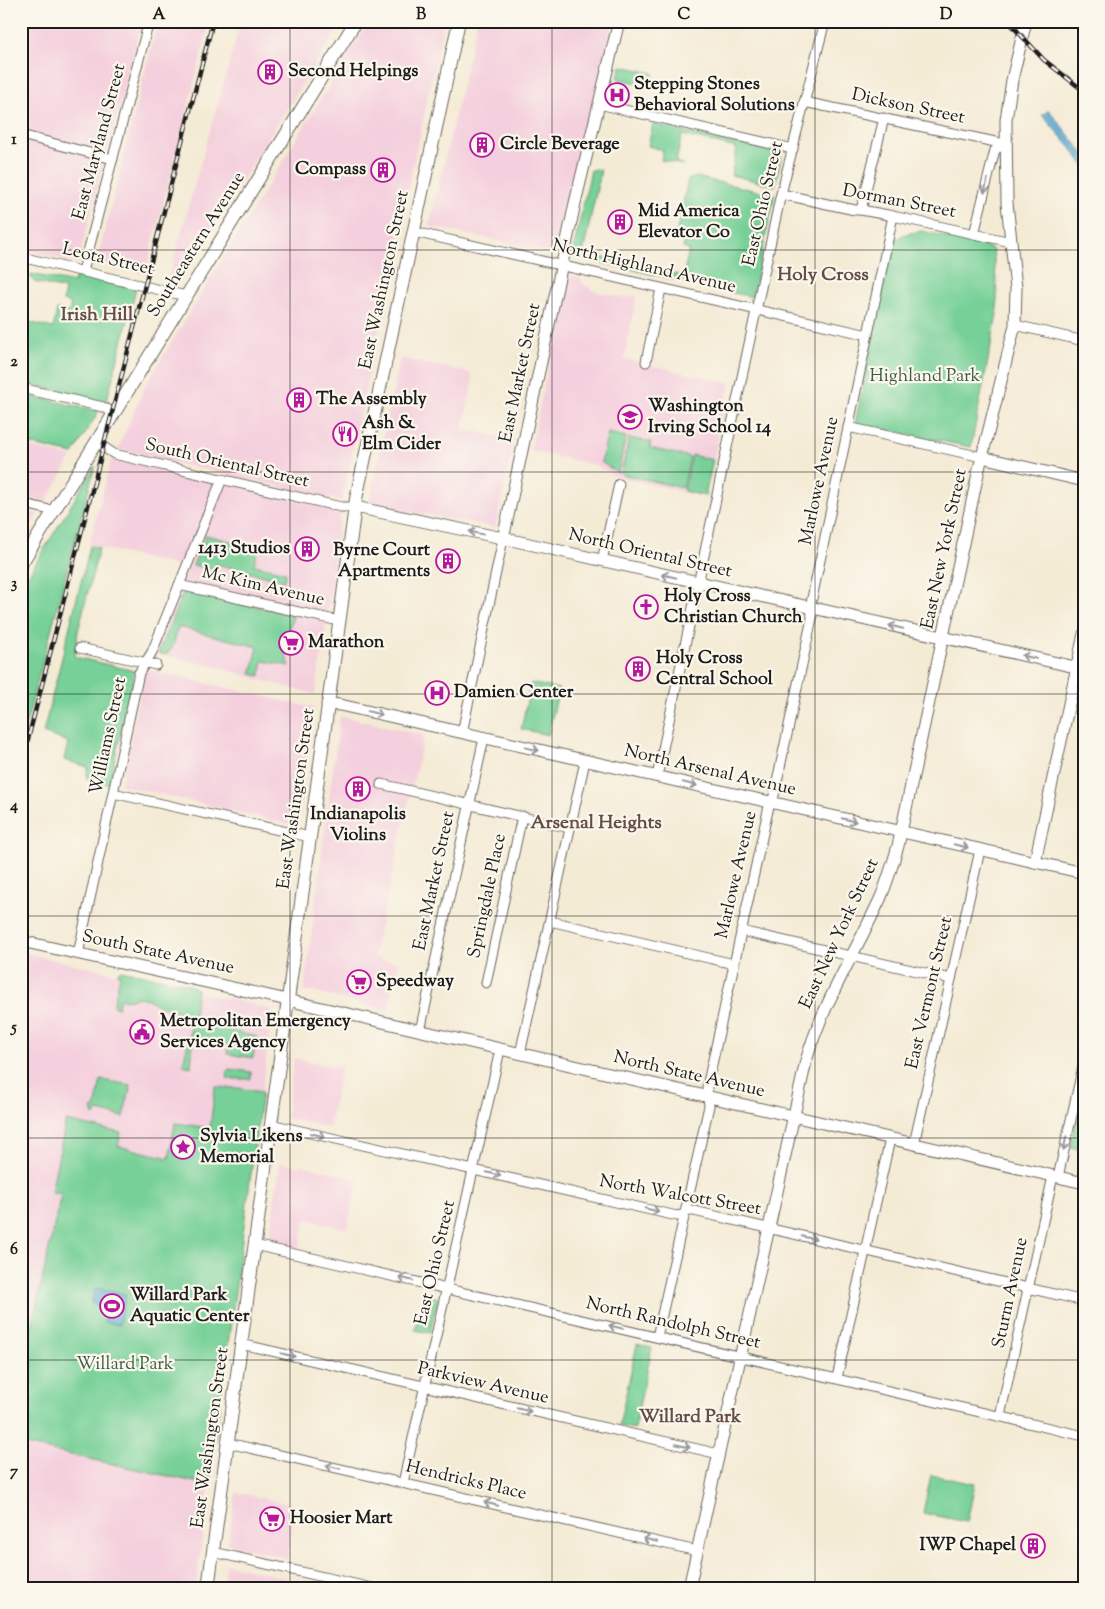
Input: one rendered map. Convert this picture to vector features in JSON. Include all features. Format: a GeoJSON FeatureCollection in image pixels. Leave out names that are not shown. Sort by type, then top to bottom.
{"type":"FeatureCollection","features":[{"type":"Feature","properties":{"kind":"main road","name":"Southeastern Avenue"},"geometry":{"type":"LineString","coordinates":[[21,564],[356,21]]}},
{"type":"Feature","properties":{"kind":"main road","name":"East Washington Street"},"geometry":{"type":"LineString","coordinates":[[208,1588],[355,507],[459,21]]}},
{"type":"Feature","properties":{"kind":"street","name":"East Maryland Street"},"geometry":{"type":"LineString","coordinates":[[83,271],[149,21]]}},
{"type":"Feature","properties":{"kind":"street","name":"East Market Street"},"geometry":{"type":"LineString","coordinates":[[462,733],[562,267],[598,104],[619,21]]}},
{"type":"Feature","properties":{"kind":"street","name":"East Ohio Street"},"geometry":{"type":"LineString","coordinates":[[657,777],[781,194],[826,21]]}},
{"type":"Feature","properties":{"kind":"street","name":"East New York Street"},"geometry":{"type":"LineString","coordinates":[[689,1588],[806,1060],[813,1036],[884,888],[901,832],[982,457],[1015,325],[1016,288],[1007,203],[1005,144],[1008,103],[1026,21]]}},
{"type":"Feature","properties":{"kind":"street","name":"Dickson Street"},"geometry":{"type":"LineString","coordinates":[[804,102],[1005,144]]}},
{"type":"Feature","properties":{"kind":"street"},"geometry":{"type":"LineString","coordinates":[[598,104],[793,149]]}},
{"type":"Feature","properties":{"kind":"street"},"geometry":{"type":"LineString","coordinates":[[862,210],[884,118]]}},
{"type":"Feature","properties":{"kind":"street"},"geometry":{"type":"LineString","coordinates":[[21,135],[113,159]]}},
{"type":"Feature","properties":{"kind":"street"},"geometry":{"type":"LineString","coordinates":[[974,234],[995,150],[1005,144]]}},
{"type":"Feature","properties":{"kind":"street","name":"Dorman Street"},"geometry":{"type":"LineString","coordinates":[[781,194],[1011,242]]}},
{"type":"Feature","properties":{"kind":"street","name":"Marlowe Avenue"},"geometry":{"type":"LineString","coordinates":[[657,1337],[709,1106],[707,1088],[812,618],[811,608],[893,216]]}},
{"type":"Feature","properties":{"kind":"street","name":"North Highland Avenue"},"geometry":{"type":"LineString","coordinates":[[414,232],[868,336]]}},
{"type":"Feature","properties":{"kind":"street","name":"Leota Street"},"geometry":{"type":"LineString","coordinates":[[21,256],[186,296]]}},
{"type":"Feature","properties":{"kind":"street"},"geometry":{"type":"LineString","coordinates":[[646,362],[661,289]]}},
{"type":"Feature","properties":{"kind":"street"},"geometry":{"type":"LineString","coordinates":[[1015,325],[1084,341]]}},
{"type":"Feature","properties":{"kind":"street"},"geometry":{"type":"LineString","coordinates":[[21,388],[104,407],[114,413]]}},
{"type":"Feature","properties":{"kind":"street"},"geometry":{"type":"LineString","coordinates":[[848,427],[1084,481]]}},
{"type":"Feature","properties":{"kind":"street","name":"South Oriental Street"},"geometry":{"type":"LineString","coordinates":[[96,442],[114,454],[341,507],[355,507]]}},
{"type":"Feature","properties":{"kind":"street","name":"Williams Street"},"geometry":{"type":"LineString","coordinates":[[78,954],[139,673],[152,652],[222,479]]}},
{"type":"Feature","properties":{"kind":"street"},"geometry":{"type":"LineString","coordinates":[[602,561],[619,484]]}},
{"type":"Feature","properties":{"kind":"street"},"geometry":{"type":"LineString","coordinates":[[21,503],[54,511]]}},
{"type":"Feature","properties":{"kind":"street","name":"North Oriental Street"},"geometry":{"type":"LineString","coordinates":[[355,507],[1080,668]]}},
{"type":"Feature","properties":{"kind":"street","name":"Mc Kim Avenue"},"geometry":{"type":"LineString","coordinates":[[179,585],[339,621]]}},
{"type":"Feature","properties":{"kind":"street"},"geometry":{"type":"LineString","coordinates":[[1035,862],[1080,668],[1084,634]]}},
{"type":"Feature","properties":{"kind":"street"},"geometry":{"type":"LineString","coordinates":[[80,648],[156,665]]}},
{"type":"Feature","properties":{"kind":"street","name":"North Arsenal Avenue"},"geometry":{"type":"LineString","coordinates":[[328,704],[1084,873]]}},
{"type":"Feature","properties":{"kind":"street","name":"East Market Street"},"geometry":{"type":"LineString","coordinates":[[420,1031],[484,738]]}},
{"type":"Feature","properties":{"kind":"street"},"geometry":{"type":"LineString","coordinates":[[520,1054],[585,761]]}},
{"type":"Feature","properties":{"kind":"street"},"geometry":{"type":"LineString","coordinates":[[381,784],[570,828]]}},
{"type":"Feature","properties":{"kind":"street"},"geometry":{"type":"LineString","coordinates":[[113,793],[310,837]]}},
{"type":"Feature","properties":{"kind":"street","name":"Springdale Place"},"geometry":{"type":"LineString","coordinates":[[486,983],[522,816]]}},
{"type":"Feature","properties":{"kind":"street","name":"East Vermont Street"},"geometry":{"type":"LineString","coordinates":[[914,1144],[980,850]]}},
{"type":"Feature","properties":{"kind":"street"},"geometry":{"type":"LineString","coordinates":[[550,922],[734,964]]}},
{"type":"Feature","properties":{"kind":"street"},"geometry":{"type":"LineString","coordinates":[[741,931],[951,979]]}},
{"type":"Feature","properties":{"kind":"street","name":"South State Avenue"},"geometry":{"type":"LineString","coordinates":[[21,941],[287,1001]]}},
{"type":"Feature","properties":{"kind":"street","name":"North State Avenue"},"geometry":{"type":"LineString","coordinates":[[287,1001],[1055,1177],[1083,1180]]}},
{"type":"Feature","properties":{"kind":"street","name":"East Ohio Street"},"geometry":{"type":"LineString","coordinates":[[403,1483],[500,1050]]}},
{"type":"Feature","properties":{"kind":"street","name":"Sturm Avenue"},"geometry":{"type":"LineString","coordinates":[[1000,1416],[1028,1288],[1084,1062]]}},
{"type":"Feature","properties":{"kind":"street","name":"North Walcott Street"},"geometry":{"type":"LineString","coordinates":[[270,1124],[677,1216],[689,1210],[694,1211],[1084,1301]]}},
{"type":"Feature","properties":{"kind":"street"},"geometry":{"type":"LineString","coordinates":[[838,1378],[890,1139]]}},
{"type":"Feature","properties":{"kind":"street","name":"North Randolph Street"},"geometry":{"type":"LineString","coordinates":[[254,1245],[1084,1436]]}},
{"type":"Feature","properties":{"kind":"street","name":"Parkview Avenue"},"geometry":{"type":"LineString","coordinates":[[241,1344],[719,1454]]}},
{"type":"Feature","properties":{"kind":"street","name":"Hendricks Place"},"geometry":{"type":"LineString","coordinates":[[228,1443],[697,1551]]}},
{"type":"Feature","properties":{"kind":"street"},"geometry":{"type":"LineString","coordinates":[[213,1552],[372,1588]]}},
{"type":"Feature","properties":{"kind":"shaded area"},"geometry":{"type":"Polygon","coordinates":[[[22,21],[142,21],[107,152],[21,130],[22,21]]]}},
{"type":"Feature","properties":{"kind":"shaded area"},"geometry":{"type":"Polygon","coordinates":[[[158,21],[210,21],[145,274],[97,261],[158,21]]]}},
{"type":"Feature","properties":{"kind":"shaded area"},"geometry":{"type":"Polygon","coordinates":[[[241,21],[343,21],[272,132],[179,285],[167,282],[241,21]]]}},
{"type":"Feature","properties":{"kind":"shaded area"},"geometry":{"type":"Polygon","coordinates":[[[369,21],[444,21],[342,501],[118,449],[146,384],[369,21]]]}},
{"type":"Feature","properties":{"kind":"shaded area"},"geometry":{"type":"Polygon","coordinates":[[[477,21],[613,21],[584,137],[558,254],[429,226],[477,21]]]}},
{"type":"Feature","properties":{"kind":"shaded area"},"geometry":{"type":"Polygon","coordinates":[[[21,139],[104,160],[78,263],[21,249],[21,139]]]}},
{"type":"Feature","properties":{"kind":"shaded area","name":"Washington Irving School 14"},"geometry":{"type":"Polygon","coordinates":[[[568,275],[579,277],[584,285],[594,291],[625,298],[637,295],[624,359],[730,383],[705,497],[617,477],[596,465],[530,451],[568,275]]]}},
{"type":"Feature","properties":{"kind":"shaded area"},"geometry":{"type":"Polygon","coordinates":[[[400,358],[471,373],[473,382],[463,429],[514,440],[495,529],[489,526],[369,504],[400,358]]]}},
{"type":"Feature","properties":{"kind":"shaded area"},"geometry":{"type":"Polygon","coordinates":[[[21,445],[72,457],[46,502],[21,497],[21,445]]]}},
{"type":"Feature","properties":{"kind":"shaded area"},"geometry":{"type":"Polygon","coordinates":[[[111,460],[254,490],[341,512],[315,694],[218,667],[146,651],[181,567],[89,545],[111,460]]]}},
{"type":"Feature","properties":{"kind":"shaded area"},"geometry":{"type":"Polygon","coordinates":[[[21,510],[38,514],[21,541],[21,510]]]}},
{"type":"Feature","properties":{"kind":"shaded area"},"geometry":{"type":"Polygon","coordinates":[[[149,670],[314,708],[297,826],[121,785],[144,673],[149,670]]]}},
{"type":"Feature","properties":{"kind":"shaded area"},"geometry":{"type":"Polygon","coordinates":[[[340,716],[424,735],[373,957],[398,963],[388,1010],[304,990],[340,716]]]}},
{"type":"Feature","properties":{"kind":"shaded area"},"geometry":{"type":"Polygon","coordinates":[[[21,952],[272,1009],[262,1092],[238,1088],[210,1128],[169,1158],[118,1146],[121,1132],[51,1192],[61,1194],[21,1376],[21,952]]]}},
{"type":"Feature","properties":{"kind":"shaded area"},"geometry":{"type":"Polygon","coordinates":[[[294,1058],[341,1068],[329,1128],[286,1118],[294,1058]]]}},
{"type":"Feature","properties":{"kind":"shaded area"},"geometry":{"type":"Polygon","coordinates":[[[280,1162],[300,1167],[301,1165],[358,1179],[347,1229],[306,1219],[299,1249],[269,1242],[280,1162]]]}},
{"type":"Feature","properties":{"kind":"shaded area"},"geometry":{"type":"Polygon","coordinates":[[[21,1444],[209,1485],[196,1588],[21,1588],[21,1444]]]}},
{"type":"Feature","properties":{"kind":"shaded area"},"geometry":{"type":"Polygon","coordinates":[[[236,1492],[297,1506],[291,1531],[288,1558],[228,1544],[236,1492]]]}},
{"type":"Feature","properties":{"kind":"shaded area"},"geometry":{"type":"Polygon","coordinates":[[[226,1564],[285,1578],[284,1588],[223,1588],[226,1564]]]}},
{"type":"Feature","properties":{"kind":"green space"},"geometry":{"type":"Polygon","coordinates":[[[621,66],[654,73],[651,86],[618,79],[621,66]]]}},
{"type":"Feature","properties":{"kind":"green space"},"geometry":{"type":"Polygon","coordinates":[[[653,124],[782,154],[775,186],[731,175],[737,148],[682,135],[676,162],[683,165],[661,160],[663,150],[648,146],[653,124]]]}},
{"type":"Feature","properties":{"kind":"green space"},"geometry":{"type":"Polygon","coordinates":[[[591,170],[601,170],[583,253],[683,276],[689,250],[683,248],[686,233],[677,231],[688,180],[696,177],[775,195],[752,297],[572,256],[591,170]]]}},
{"type":"Feature","properties":{"kind":"green space","name":"Highland Park"},"geometry":{"type":"Polygon","coordinates":[[[922,231],[988,247],[993,250],[997,314],[971,447],[855,424],[893,241],[905,234],[922,231]]]}},
{"type":"Feature","properties":{"kind":"green space"},"geometry":{"type":"Polygon","coordinates":[[[31,274],[74,283],[76,275],[136,289],[105,402],[21,382],[21,320],[53,328],[57,310],[69,312],[71,303],[63,301],[65,289],[34,282],[31,274]]]}},
{"type":"Feature","properties":{"kind":"green space"},"geometry":{"type":"Polygon","coordinates":[[[21,394],[99,411],[73,454],[21,442],[21,394]]]}},
{"type":"Feature","properties":{"kind":"green space"},"geometry":{"type":"Polygon","coordinates":[[[608,433],[626,437],[618,473],[601,462],[608,433]]]}},
{"type":"Feature","properties":{"kind":"green space"},"geometry":{"type":"Polygon","coordinates":[[[629,438],[651,442],[650,448],[690,457],[683,488],[621,474],[629,438]]]}},
{"type":"Feature","properties":{"kind":"green space"},"geometry":{"type":"Polygon","coordinates":[[[692,455],[713,460],[705,496],[684,491],[692,455]]]}},
{"type":"Feature","properties":{"kind":"green space"},"geometry":{"type":"Polygon","coordinates":[[[95,466],[21,743],[21,587],[95,466]]]}},
{"type":"Feature","properties":{"kind":"green space"},"geometry":{"type":"Polygon","coordinates":[[[206,535],[258,548],[254,565],[286,572],[284,581],[216,564],[214,570],[193,565],[206,535]]]}},
{"type":"Feature","properties":{"kind":"green space"},"geometry":{"type":"Polygon","coordinates":[[[90,546],[99,548],[78,631],[75,657],[135,671],[109,784],[86,779],[88,767],[64,760],[68,742],[43,733],[90,546]]]}},
{"type":"Feature","properties":{"kind":"green space"},"geometry":{"type":"Polygon","coordinates":[[[184,590],[294,615],[284,649],[290,666],[263,661],[260,676],[251,674],[258,647],[178,627],[173,647],[166,655],[158,653],[184,590]]]}},
{"type":"Feature","properties":{"kind":"green space"},"geometry":{"type":"Polygon","coordinates":[[[531,683],[559,689],[548,735],[521,729],[531,683]]]}},
{"type":"Feature","properties":{"kind":"green space"},"geometry":{"type":"Polygon","coordinates":[[[121,970],[187,984],[197,989],[194,1015],[184,1016],[175,1014],[176,1010],[159,1006],[148,999],[139,997],[126,1000],[120,998],[118,1008],[113,1006],[120,975],[117,973],[121,970]]]}},
{"type":"Feature","properties":{"kind":"green space"},"geometry":{"type":"Polygon","coordinates":[[[192,1022],[257,1037],[253,1058],[227,1054],[228,1045],[193,1041],[191,1067],[183,1065],[192,1022]]]}},
{"type":"Feature","properties":{"kind":"green space"},"geometry":{"type":"Polygon","coordinates":[[[229,1069],[251,1072],[251,1079],[228,1079],[226,1072],[229,1069]]]}},
{"type":"Feature","properties":{"kind":"green space"},"geometry":{"type":"Polygon","coordinates":[[[101,1080],[131,1085],[123,1117],[98,1111],[94,1116],[92,1109],[95,1108],[101,1080]]]}},
{"type":"Feature","properties":{"kind":"green space"},"geometry":{"type":"Polygon","coordinates":[[[1084,1085],[1084,1150],[1070,1147],[1084,1085]]]}},
{"type":"Feature","properties":{"kind":"green space","name":"Willard Park"},"geometry":{"type":"Polygon","coordinates":[[[215,1087],[262,1092],[209,1485],[21,1444],[21,1376],[61,1194],[51,1192],[66,1121],[121,1133],[118,1146],[169,1158],[175,1123],[210,1128],[215,1087]]]}},
{"type":"Feature","properties":{"kind":"green space"},"geometry":{"type":"Polygon","coordinates":[[[425,1295],[438,1298],[430,1333],[415,1330],[425,1295]]]}},
{"type":"Feature","properties":{"kind":"green space"},"geometry":{"type":"Polygon","coordinates":[[[637,1344],[652,1348],[634,1429],[619,1426],[637,1344]]]}},
{"type":"Feature","properties":{"kind":"green space"},"geometry":{"type":"Polygon","coordinates":[[[931,1475],[975,1484],[967,1522],[923,1513],[931,1475]]]}},
{"type":"Feature","properties":{"kind":"water"},"geometry":{"type":"Polygon","coordinates":[[[1049,110],[1084,154],[1084,166],[1042,115],[1049,110]]]}},
{"type":"Feature","properties":{"kind":"water"},"geometry":{"type":"Polygon","coordinates":[[[95,1288],[126,1294],[119,1325],[104,1322],[107,1307],[91,1303],[95,1288]]]}},
{"type":"Feature","properties":{"kind":"railway"},"geometry":{"type":"LineString","coordinates":[[21,766],[213,21]]}},
{"type":"Feature","properties":{"kind":"railway"},"geometry":{"type":"LineString","coordinates":[[1008,21],[1044,60],[1084,91]]}},
{"type":"Feature","properties":{"kind":"place","name":"Second Helpings"},"geometry":{"type":"Point","coordinates":[270,72]}},
{"type":"Feature","properties":{"kind":"place","name":"Stepping Stones Behavioral Solutions"},"geometry":{"type":"Point","coordinates":[617,95]}},
{"type":"Feature","properties":{"kind":"place","name":"Circle Beverage"},"geometry":{"type":"Point","coordinates":[482,145]}},
{"type":"Feature","properties":{"kind":"place","name":"Compass"},"geometry":{"type":"Point","coordinates":[383,170]}},
{"type":"Feature","properties":{"kind":"place","name":"Mid America Elevator Co"},"geometry":{"type":"Point","coordinates":[620,222]}},
{"type":"Feature","properties":{"kind":"place","name":"The Assembly"},"geometry":{"type":"Point","coordinates":[299,400]}},
{"type":"Feature","properties":{"kind":"place","name":"Washington Irving School 14"},"geometry":{"type":"Point","coordinates":[630,417]}},
{"type":"Feature","properties":{"kind":"place","name":"Ash & Elm Cider"},"geometry":{"type":"Point","coordinates":[345,434]}},
{"type":"Feature","properties":{"kind":"place","name":"1413 Studios"},"geometry":{"type":"Point","coordinates":[307,549]}},
{"type":"Feature","properties":{"kind":"place","name":"Byrne Court Apartments"},"geometry":{"type":"Point","coordinates":[448,561]}},
{"type":"Feature","properties":{"kind":"place","name":"Holy Cross Christian Church"},"geometry":{"type":"Point","coordinates":[646,607]}},
{"type":"Feature","properties":{"kind":"place","name":"Marathon"},"geometry":{"type":"Point","coordinates":[291,643]}},
{"type":"Feature","properties":{"kind":"place","name":"Holy Cross Central School"},"geometry":{"type":"Point","coordinates":[638,669]}},
{"type":"Feature","properties":{"kind":"place","name":"Damien Center"},"geometry":{"type":"Point","coordinates":[437,693]}},
{"type":"Feature","properties":{"kind":"place","name":"Indianapolis Violins"},"geometry":{"type":"Point","coordinates":[358,789]}},
{"type":"Feature","properties":{"kind":"place","name":"Speedway"},"geometry":{"type":"Point","coordinates":[359,982]}},
{"type":"Feature","properties":{"kind":"place","name":"Metropolitan Emergency Services Agency"},"geometry":{"type":"Point","coordinates":[142,1032]}},
{"type":"Feature","properties":{"kind":"place","name":"Sylvia Likens Memorial"},"geometry":{"type":"Point","coordinates":[183,1147]}},
{"type":"Feature","properties":{"kind":"place","name":"Willard Park Aquatic Center"},"geometry":{"type":"Point","coordinates":[112,1306]}},
{"type":"Feature","properties":{"kind":"place","name":"Hoosier Mart"},"geometry":{"type":"Point","coordinates":[272,1519]}},
{"type":"Feature","properties":{"kind":"place","name":"IWP Chapel"},"geometry":{"type":"Point","coordinates":[1033,1546]}},
{"type":"Feature","properties":{"kind":"district","name":"Holy Cross"},"geometry":{"type":"Point","coordinates":[823,275]}},
{"type":"Feature","properties":{"kind":"district","name":"Irish Hill"},"geometry":{"type":"Point","coordinates":[97,315]}},
{"type":"Feature","properties":{"kind":"district","name":"Arsenal Heights"},"geometry":{"type":"Point","coordinates":[596,823]}},
{"type":"Feature","properties":{"kind":"district","name":"Willard Park"},"geometry":{"type":"Point","coordinates":[690,1417]}}]}
